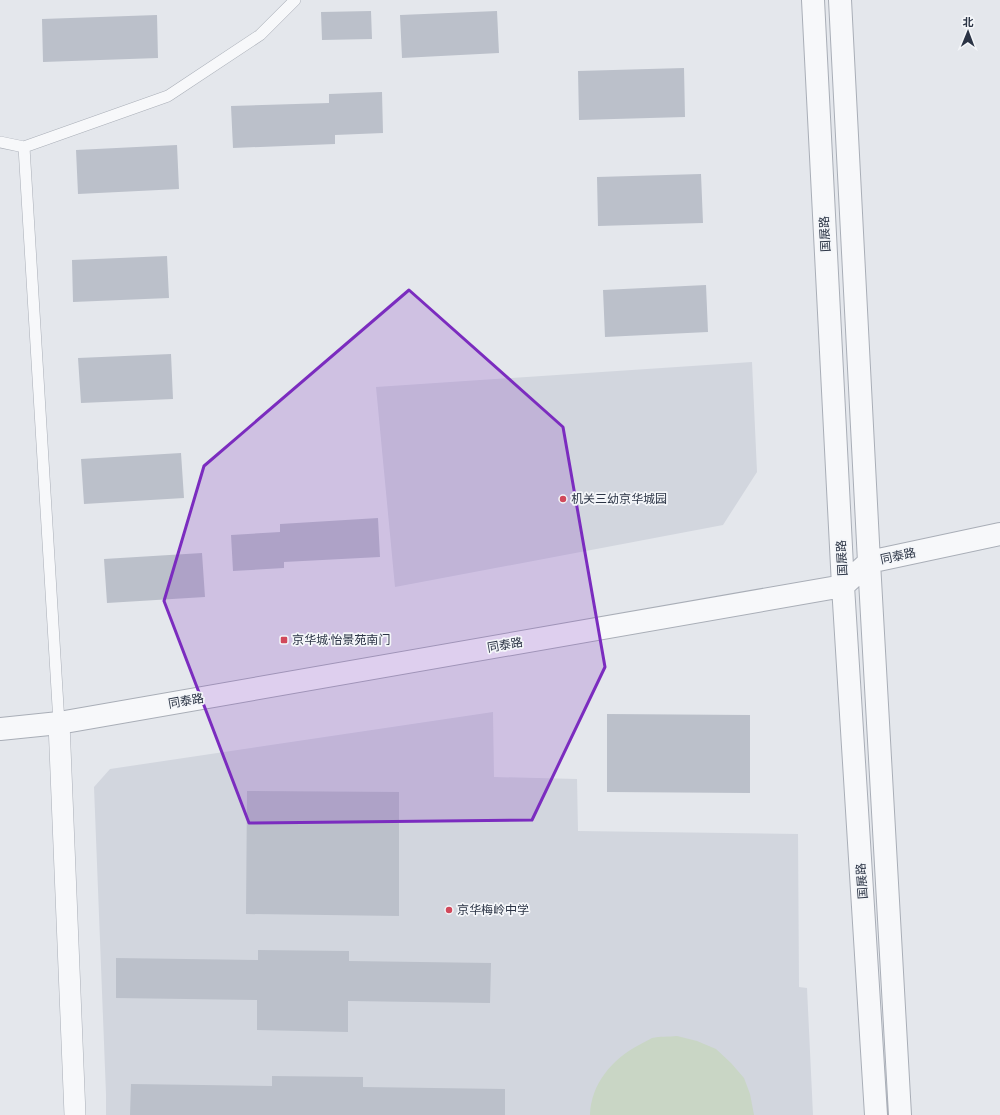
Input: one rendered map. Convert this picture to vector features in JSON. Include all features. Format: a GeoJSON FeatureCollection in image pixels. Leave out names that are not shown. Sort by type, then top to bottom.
{"type":"FeatureCollection","features":[{"type":"Feature","properties":{"kind":"street","name":"国展路"},"geometry":{"type":"LineString","coordinates":[[813,0],[843,586],[876,1115]]}},
{"type":"Feature","properties":{"kind":"street","name":"国展路"},"geometry":{"type":"LineString","coordinates":[[840,0],[869,562],[900,1115]]}},
{"type":"Feature","properties":{"kind":"street","name":"同泰路"},"geometry":{"type":"LineString","coordinates":[[0,729],[59,723],[843,586],[869,562],[1000,534]]}},
{"type":"Feature","properties":{"kind":"street"},"geometry":{"type":"LineString","coordinates":[[59,723],[75,1115]]}},
{"type":"Feature","properties":{"kind":"lane"},"geometry":{"type":"LineString","coordinates":[[0,142],[24,147],[168,96],[260,35],[294,0]]}},
{"type":"Feature","properties":{"kind":"lane"},"geometry":{"type":"LineString","coordinates":[[24,147],[59,723]]}},
{"type":"Feature","properties":{"kind":"highlighted area"},"geometry":{"type":"Polygon","coordinates":[[[409,290],[563,427],[605,667],[532,820],[249,823],[164,601],[204,466],[409,290]]]}},
{"type":"Feature","properties":{"kind":"shaded area","name":"机关三幼京华城园"},"geometry":{"type":"Polygon","coordinates":[[[752,362],[757,472],[723,525],[395,587],[376,387],[752,362]]]}},
{"type":"Feature","properties":{"kind":"shaded area","name":"京华梅岭中学"},"geometry":{"type":"Polygon","coordinates":[[[493,712],[494,777],[577,779],[578,831],[798,834],[799,987],[807,988],[813,1115],[106,1115],[94,787],[110,769],[493,712]]]}},
{"type":"Feature","properties":{"kind":"green space"},"geometry":{"type":"Polygon","coordinates":[[[677,1036],[697,1041],[716,1049],[731,1063],[744,1078],[750,1094],[754,1115],[590,1115],[594,1093],[599,1083],[620,1057],[652,1038],[677,1036]]]}},
{"type":"Feature","properties":{"kind":"building"},"geometry":{"type":"Polygon","coordinates":[[[371,11],[372,39],[322,40],[321,12],[371,11]]]}},
{"type":"Feature","properties":{"kind":"building"},"geometry":{"type":"Polygon","coordinates":[[[497,11],[499,53],[402,58],[400,15],[497,11]]]}},
{"type":"Feature","properties":{"kind":"building"},"geometry":{"type":"Polygon","coordinates":[[[157,15],[158,58],[43,62],[42,19],[157,15]]]}},
{"type":"Feature","properties":{"kind":"building"},"geometry":{"type":"Polygon","coordinates":[[[684,68],[685,117],[579,120],[578,71],[684,68]]]}},
{"type":"Feature","properties":{"kind":"building"},"geometry":{"type":"Polygon","coordinates":[[[382,92],[383,133],[335,135],[335,144],[233,148],[231,106],[329,103],[329,94],[382,92]]]}},
{"type":"Feature","properties":{"kind":"building"},"geometry":{"type":"Polygon","coordinates":[[[177,145],[179,189],[78,194],[76,150],[177,145]]]}},
{"type":"Feature","properties":{"kind":"building"},"geometry":{"type":"Polygon","coordinates":[[[701,174],[703,223],[598,226],[597,177],[701,174]]]}},
{"type":"Feature","properties":{"kind":"building"},"geometry":{"type":"Polygon","coordinates":[[[167,256],[169,298],[73,302],[72,260],[167,256]]]}},
{"type":"Feature","properties":{"kind":"building"},"geometry":{"type":"Polygon","coordinates":[[[706,285],[708,332],[605,337],[603,290],[706,285]]]}},
{"type":"Feature","properties":{"kind":"building"},"geometry":{"type":"Polygon","coordinates":[[[171,354],[173,399],[81,403],[78,358],[171,354]]]}},
{"type":"Feature","properties":{"kind":"building"},"geometry":{"type":"Polygon","coordinates":[[[181,453],[184,498],[84,504],[81,459],[181,453]]]}},
{"type":"Feature","properties":{"kind":"building"},"geometry":{"type":"Polygon","coordinates":[[[378,518],[380,557],[284,562],[284,568],[233,571],[231,535],[280,532],[280,524],[378,518]]]}},
{"type":"Feature","properties":{"kind":"building"},"geometry":{"type":"Polygon","coordinates":[[[202,553],[205,597],[107,603],[104,559],[202,553]]]}},
{"type":"Feature","properties":{"kind":"building"},"geometry":{"type":"Polygon","coordinates":[[[607,714],[750,715],[750,793],[607,792],[607,714]]]}},
{"type":"Feature","properties":{"kind":"building"},"geometry":{"type":"Polygon","coordinates":[[[247,791],[399,792],[399,916],[246,914],[247,791]]]}},
{"type":"Feature","properties":{"kind":"building"},"geometry":{"type":"Polygon","coordinates":[[[258,950],[349,951],[349,961],[491,963],[490,1003],[348,1001],[348,1032],[257,1030],[257,1000],[116,998],[116,958],[258,960],[258,950]]]}},
{"type":"Feature","properties":{"kind":"building"},"geometry":{"type":"Polygon","coordinates":[[[272,1076],[363,1077],[363,1087],[505,1089],[505,1115],[130,1115],[131,1084],[272,1086],[272,1076]]]}},
{"type":"Feature","properties":{"kind":"place","name":"机关三幼京华城园"},"geometry":{"type":"Point","coordinates":[563,499]}},
{"type":"Feature","properties":{"kind":"place","name":"京华城·怡景苑南门"},"geometry":{"type":"Point","coordinates":[284,640]}},
{"type":"Feature","properties":{"kind":"place","name":"京华梅岭中学"},"geometry":{"type":"Point","coordinates":[449,910]}}]}
